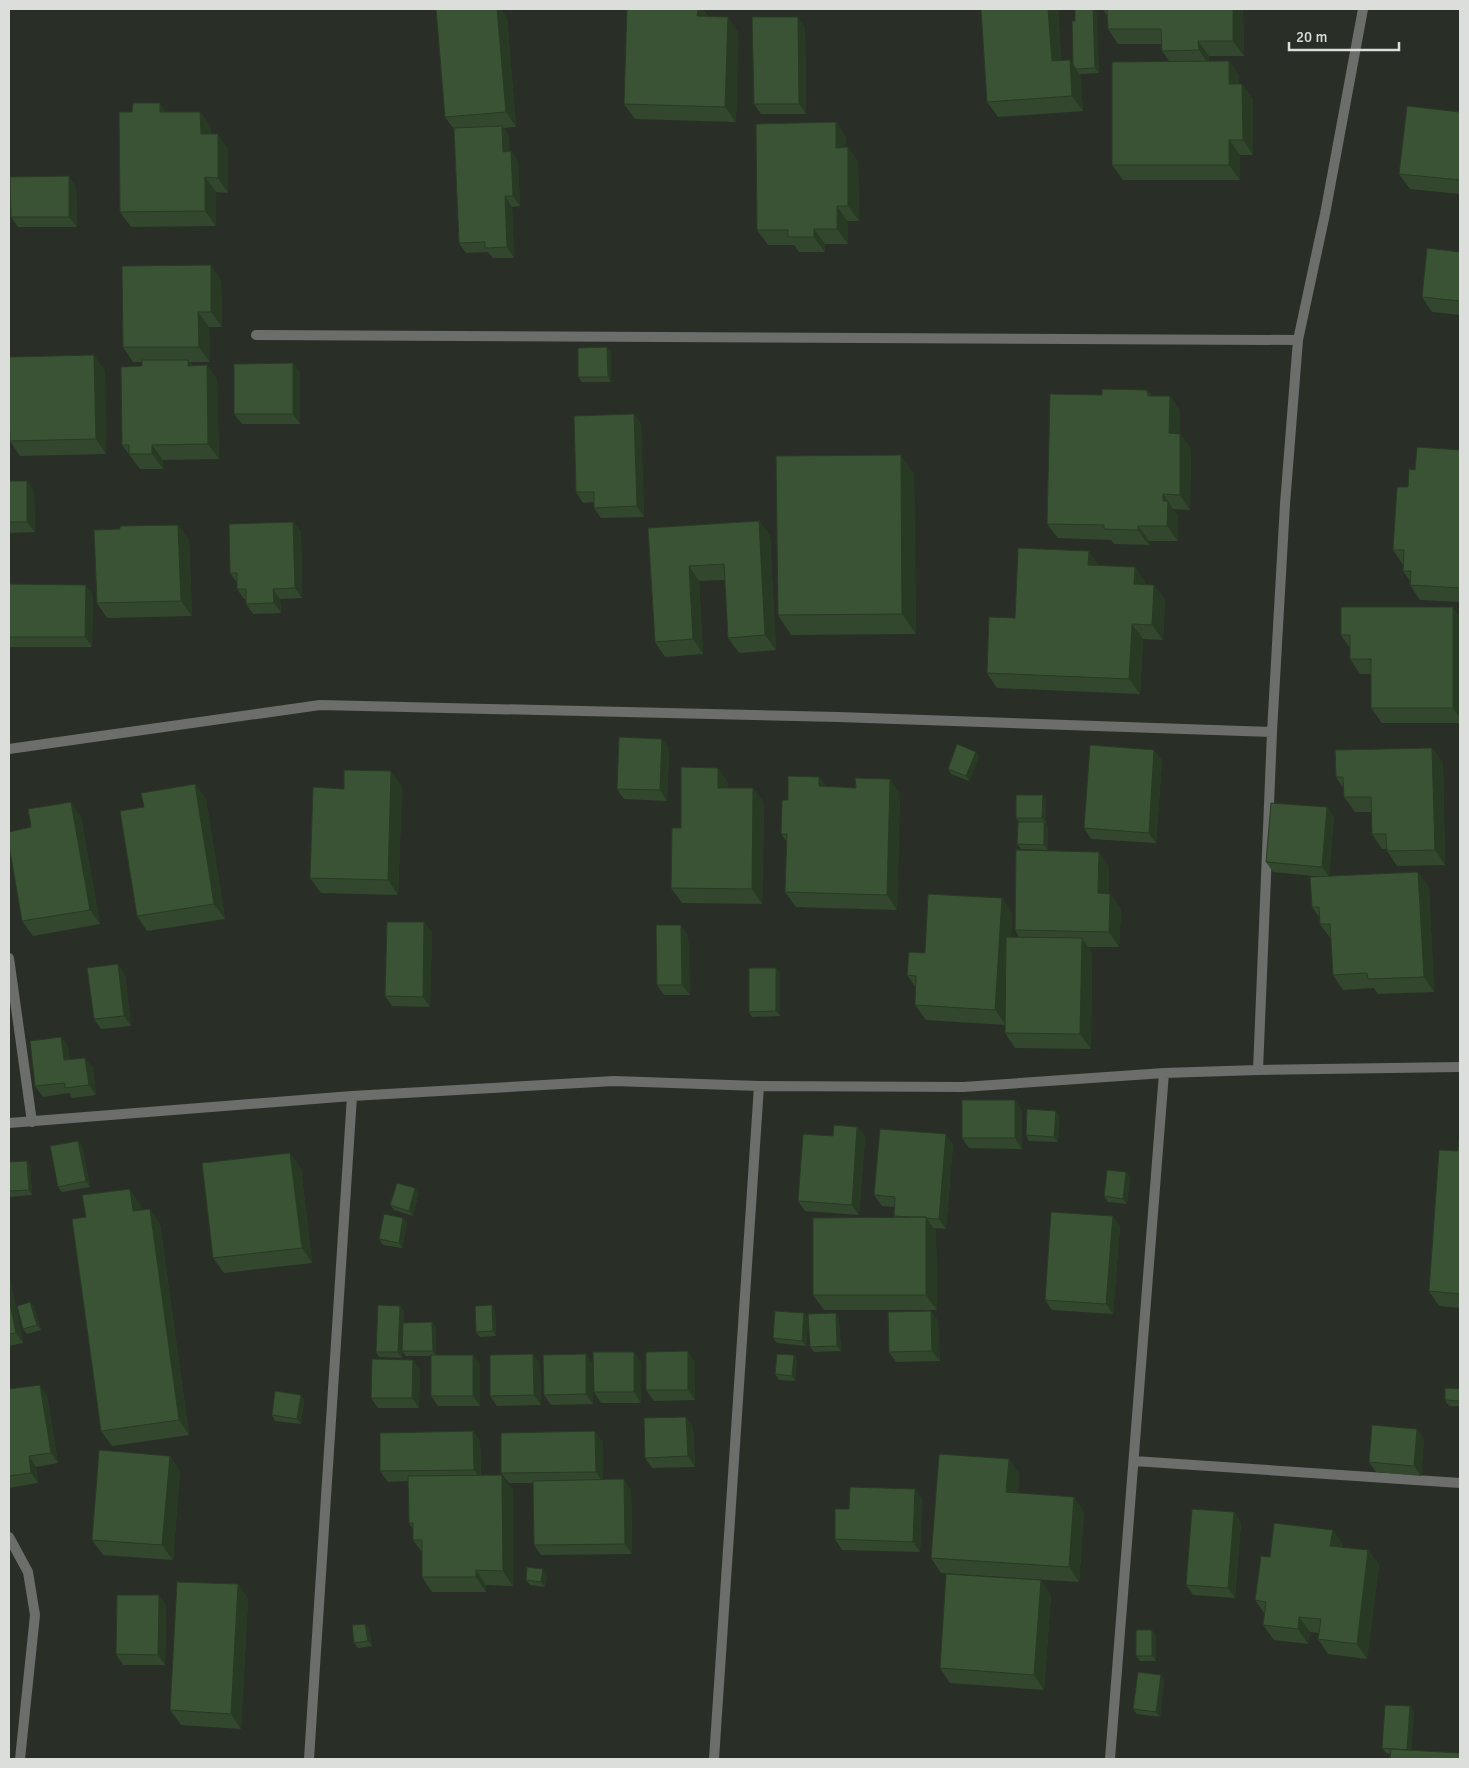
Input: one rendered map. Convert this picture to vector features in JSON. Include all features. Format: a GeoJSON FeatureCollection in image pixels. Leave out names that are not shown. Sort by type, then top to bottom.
{"type":"FeatureCollection","features":[{"type":"Feature","properties":{"kind":"street"},"geometry":{"type":"LineString","coordinates":[[1258,1070],[1272,732],[1285,504],[1298,340],[1325,214],[1363,9]]}},
{"type":"Feature","properties":{"kind":"street"},"geometry":{"type":"LineString","coordinates":[[256,335],[1298,340]]}},
{"type":"Feature","properties":{"kind":"street"},"geometry":{"type":"LineString","coordinates":[[9,749],[320,705],[838,717],[1272,732]]}},
{"type":"Feature","properties":{"kind":"street"},"geometry":{"type":"LineString","coordinates":[[9,958],[32,1122]]}},
{"type":"Feature","properties":{"kind":"street"},"geometry":{"type":"LineString","coordinates":[[9,1123],[352,1096],[614,1081],[758,1086],[963,1086],[1164,1073],[1460,1067]]}},
{"type":"Feature","properties":{"kind":"street"},"geometry":{"type":"LineString","coordinates":[[1110,1759],[1164,1073]]}},
{"type":"Feature","properties":{"kind":"street"},"geometry":{"type":"LineString","coordinates":[[714,1759],[758,1086]]}},
{"type":"Feature","properties":{"kind":"street"},"geometry":{"type":"LineString","coordinates":[[310,1759],[352,1096]]}},
{"type":"Feature","properties":{"kind":"street"},"geometry":{"type":"LineString","coordinates":[[1134,1461],[1460,1484]]}},
{"type":"Feature","properties":{"kind":"street"},"geometry":{"type":"LineString","coordinates":[[9,1537],[28,1572],[35,1615],[20,1759]]}},
{"type":"Feature","properties":{"kind":"building"},"geometry":{"type":"Polygon","coordinates":[[[436,9],[497,9],[506,112],[445,117],[436,9]]]}},
{"type":"Feature","properties":{"kind":"building"},"geometry":{"type":"Polygon","coordinates":[[[627,9],[698,9],[697,16],[728,17],[725,107],[624,104],[627,9]]]}},
{"type":"Feature","properties":{"kind":"building"},"geometry":{"type":"Polygon","coordinates":[[[981,9],[1048,9],[1052,61],[1070,60],[1072,96],[987,102],[981,9]]]}},
{"type":"Feature","properties":{"kind":"building"},"geometry":{"type":"Polygon","coordinates":[[[1075,9],[1093,9],[1095,68],[1076,69],[1073,64],[1072,21],[1075,21],[1075,9]]]}},
{"type":"Feature","properties":{"kind":"building"},"geometry":{"type":"Polygon","coordinates":[[[1107,9],[1233,9],[1233,41],[1198,41],[1199,50],[1162,51],[1161,29],[1108,29],[1107,9]]]}},
{"type":"Feature","properties":{"kind":"building"},"geometry":{"type":"Polygon","coordinates":[[[752,17],[798,17],[799,104],[754,104],[752,17]]]}},
{"type":"Feature","properties":{"kind":"building"},"geometry":{"type":"Polygon","coordinates":[[[1229,61],[1229,84],[1242,84],[1243,140],[1229,140],[1229,165],[1112,165],[1112,62],[1229,61]]]}},
{"type":"Feature","properties":{"kind":"building"},"geometry":{"type":"Polygon","coordinates":[[[133,103],[160,103],[160,112],[200,112],[201,134],[218,134],[218,178],[205,177],[205,211],[120,212],[119,112],[132,112],[133,103]]]}},
{"type":"Feature","properties":{"kind":"building"},"geometry":{"type":"Polygon","coordinates":[[[1407,106],[1460,112],[1460,180],[1399,174],[1407,106]]]}},
{"type":"Feature","properties":{"kind":"building"},"geometry":{"type":"Polygon","coordinates":[[[836,122],[836,148],[848,147],[848,206],[837,206],[837,229],[814,229],[814,237],[788,237],[788,230],[757,230],[756,124],[836,122]]]}},
{"type":"Feature","properties":{"kind":"building"},"geometry":{"type":"Polygon","coordinates":[[[502,126],[503,152],[511,151],[513,196],[505,196],[507,247],[485,248],[485,242],[459,243],[454,128],[502,126]]]}},
{"type":"Feature","properties":{"kind":"building"},"geometry":{"type":"Polygon","coordinates":[[[69,176],[69,217],[11,217],[10,177],[69,176]]]}},
{"type":"Feature","properties":{"kind":"building"},"geometry":{"type":"Polygon","coordinates":[[[1427,248],[1460,252],[1460,301],[1422,297],[1427,248]]]}},
{"type":"Feature","properties":{"kind":"building"},"geometry":{"type":"Polygon","coordinates":[[[211,265],[211,312],[198,312],[199,347],[123,347],[122,266],[211,265]]]}},
{"type":"Feature","properties":{"kind":"building"},"geometry":{"type":"Polygon","coordinates":[[[607,347],[608,377],[578,377],[578,348],[607,347]]]}},
{"type":"Feature","properties":{"kind":"building"},"geometry":{"type":"Polygon","coordinates":[[[94,355],[96,439],[10,441],[9,357],[94,355]]]}},
{"type":"Feature","properties":{"kind":"building"},"geometry":{"type":"Polygon","coordinates":[[[142,360],[188,360],[188,366],[207,365],[208,444],[152,445],[152,454],[129,454],[129,445],[122,445],[121,367],[142,366],[142,360]]]}},
{"type":"Feature","properties":{"kind":"building"},"geometry":{"type":"Polygon","coordinates":[[[293,363],[293,414],[234,414],[234,364],[293,363]]]}},
{"type":"Feature","properties":{"kind":"building"},"geometry":{"type":"Polygon","coordinates":[[[1102,389],[1147,390],[1148,396],[1170,396],[1169,433],[1180,434],[1180,495],[1163,494],[1163,501],[1168,501],[1167,526],[1138,526],[1138,530],[1104,529],[1104,525],[1047,524],[1050,394],[1102,395],[1102,389]]]}},
{"type":"Feature","properties":{"kind":"building"},"geometry":{"type":"Polygon","coordinates":[[[634,414],[637,506],[594,508],[594,492],[576,492],[574,416],[634,414]]]}},
{"type":"Feature","properties":{"kind":"building"},"geometry":{"type":"Polygon","coordinates":[[[1417,447],[1460,450],[1460,588],[1410,585],[1411,571],[1403,571],[1404,550],[1393,550],[1397,487],[1408,487],[1409,469],[1415,470],[1417,447]]]}},
{"type":"Feature","properties":{"kind":"building"},"geometry":{"type":"Polygon","coordinates":[[[901,455],[902,614],[778,615],[776,456],[901,455]]]}},
{"type":"Feature","properties":{"kind":"building"},"geometry":{"type":"Polygon","coordinates":[[[9,481],[27,481],[27,522],[9,522],[9,481]]]}},
{"type":"Feature","properties":{"kind":"building"},"geometry":{"type":"Polygon","coordinates":[[[759,521],[765,635],[728,638],[724,564],[689,566],[693,639],[655,642],[648,528],[759,521]]]}},
{"type":"Feature","properties":{"kind":"building"},"geometry":{"type":"Polygon","coordinates":[[[293,522],[295,588],[273,589],[274,603],[246,604],[246,589],[237,589],[237,573],[230,573],[229,524],[293,522]]]}},
{"type":"Feature","properties":{"kind":"building"},"geometry":{"type":"Polygon","coordinates":[[[178,525],[181,601],[97,603],[94,530],[120,529],[120,526],[178,525]]]}},
{"type":"Feature","properties":{"kind":"building"},"geometry":{"type":"Polygon","coordinates":[[[1018,548],[1089,551],[1088,565],[1135,567],[1134,584],[1154,585],[1152,625],[1132,624],[1129,679],[987,673],[989,617],[1015,618],[1018,548]]]}},
{"type":"Feature","properties":{"kind":"building"},"geometry":{"type":"Polygon","coordinates":[[[9,584],[86,585],[85,637],[9,637],[9,584]]]}},
{"type":"Feature","properties":{"kind":"building"},"geometry":{"type":"Polygon","coordinates":[[[1341,607],[1453,607],[1453,708],[1371,708],[1371,659],[1350,659],[1350,635],[1341,635],[1341,607]]]}},
{"type":"Feature","properties":{"kind":"building"},"geometry":{"type":"Polygon","coordinates":[[[619,737],[662,739],[660,790],[617,789],[619,737]]]}},
{"type":"Feature","properties":{"kind":"building"},"geometry":{"type":"Polygon","coordinates":[[[957,744],[976,752],[966,776],[948,769],[957,744]]]}},
{"type":"Feature","properties":{"kind":"building"},"geometry":{"type":"Polygon","coordinates":[[[1090,745],[1154,750],[1149,833],[1084,828],[1090,745]]]}},
{"type":"Feature","properties":{"kind":"building"},"geometry":{"type":"Polygon","coordinates":[[[1432,748],[1435,850],[1387,851],[1386,834],[1372,834],[1371,797],[1344,797],[1343,777],[1336,777],[1335,750],[1432,748]]]}},
{"type":"Feature","properties":{"kind":"building"},"geometry":{"type":"Polygon","coordinates":[[[681,767],[718,768],[718,788],[753,788],[752,889],[671,888],[672,828],[681,828],[681,767]]]}},
{"type":"Feature","properties":{"kind":"building"},"geometry":{"type":"Polygon","coordinates":[[[344,770],[391,771],[388,880],[310,878],[313,787],[344,789],[344,770]]]}},
{"type":"Feature","properties":{"kind":"building"},"geometry":{"type":"Polygon","coordinates":[[[788,776],[819,777],[819,786],[856,788],[855,778],[890,779],[887,895],[785,892],[787,834],[781,834],[782,800],[788,800],[788,776]]]}},
{"type":"Feature","properties":{"kind":"building"},"geometry":{"type":"Polygon","coordinates":[[[195,784],[214,904],[137,916],[120,811],[144,807],[141,793],[195,784]]]}},
{"type":"Feature","properties":{"kind":"building"},"geometry":{"type":"Polygon","coordinates":[[[1016,795],[1043,795],[1042,818],[1016,818],[1016,795]]]}},
{"type":"Feature","properties":{"kind":"building"},"geometry":{"type":"Polygon","coordinates":[[[71,802],[90,910],[22,921],[9,845],[9,832],[31,827],[28,809],[71,802]]]}},
{"type":"Feature","properties":{"kind":"building"},"geometry":{"type":"Polygon","coordinates":[[[1271,803],[1327,807],[1322,867],[1266,862],[1271,803]]]}},
{"type":"Feature","properties":{"kind":"building"},"geometry":{"type":"Polygon","coordinates":[[[1018,822],[1044,822],[1044,845],[1017,844],[1018,822]]]}},
{"type":"Feature","properties":{"kind":"building"},"geometry":{"type":"Polygon","coordinates":[[[1016,850],[1099,852],[1098,893],[1110,894],[1109,932],[1015,930],[1016,850]]]}},
{"type":"Feature","properties":{"kind":"building"},"geometry":{"type":"Polygon","coordinates":[[[1418,872],[1424,977],[1368,979],[1367,973],[1333,975],[1330,924],[1320,924],[1319,907],[1312,907],[1310,877],[1418,872]]]}},
{"type":"Feature","properties":{"kind":"building"},"geometry":{"type":"Polygon","coordinates":[[[928,894],[1002,898],[995,1010],[915,1005],[916,976],[907,975],[909,952],[925,953],[928,894]]]}},
{"type":"Feature","properties":{"kind":"building"},"geometry":{"type":"Polygon","coordinates":[[[387,922],[424,922],[423,997],[385,996],[387,922]]]}},
{"type":"Feature","properties":{"kind":"building"},"geometry":{"type":"Polygon","coordinates":[[[656,925],[681,925],[682,985],[657,985],[656,925]]]}},
{"type":"Feature","properties":{"kind":"building"},"geometry":{"type":"Polygon","coordinates":[[[1006,937],[1082,938],[1080,1034],[1005,1033],[1006,937]]]}},
{"type":"Feature","properties":{"kind":"building"},"geometry":{"type":"Polygon","coordinates":[[[118,964],[124,1016],[94,1019],[87,968],[118,964]]]}},
{"type":"Feature","properties":{"kind":"building"},"geometry":{"type":"Polygon","coordinates":[[[749,968],[776,968],[776,1011],[749,1012],[749,968]]]}},
{"type":"Feature","properties":{"kind":"building"},"geometry":{"type":"Polygon","coordinates":[[[61,1037],[64,1060],[85,1058],[89,1085],[65,1088],[65,1083],[35,1086],[30,1041],[61,1037]]]}},
{"type":"Feature","properties":{"kind":"building"},"geometry":{"type":"Polygon","coordinates":[[[962,1100],[1015,1100],[1015,1138],[962,1138],[962,1100]]]}},
{"type":"Feature","properties":{"kind":"building"},"geometry":{"type":"Polygon","coordinates":[[[1027,1109],[1056,1111],[1054,1137],[1026,1135],[1027,1109]]]}},
{"type":"Feature","properties":{"kind":"building"},"geometry":{"type":"Polygon","coordinates":[[[834,1125],[857,1127],[852,1205],[798,1201],[803,1134],[833,1136],[834,1125]]]}},
{"type":"Feature","properties":{"kind":"building"},"geometry":{"type":"Polygon","coordinates":[[[880,1129],[946,1134],[939,1219],[894,1216],[895,1197],[874,1195],[880,1129]]]}},
{"type":"Feature","properties":{"kind":"building"},"geometry":{"type":"Polygon","coordinates":[[[1459,1139],[1460,1294],[1429,1291],[1439,1150],[1458,1151],[1459,1139]]]}},
{"type":"Feature","properties":{"kind":"building"},"geometry":{"type":"Polygon","coordinates":[[[78,1141],[86,1181],[58,1187],[50,1146],[78,1141]]]}},
{"type":"Feature","properties":{"kind":"building"},"geometry":{"type":"Polygon","coordinates":[[[290,1153],[302,1248],[213,1258],[202,1163],[290,1153]]]}},
{"type":"Feature","properties":{"kind":"building"},"geometry":{"type":"Polygon","coordinates":[[[27,1161],[29,1190],[9,1191],[9,1162],[27,1161]]]}},
{"type":"Feature","properties":{"kind":"building"},"geometry":{"type":"Polygon","coordinates":[[[1107,1170],[1126,1172],[1123,1199],[1104,1196],[1107,1170]]]}},
{"type":"Feature","properties":{"kind":"building"},"geometry":{"type":"Polygon","coordinates":[[[397,1183],[415,1188],[409,1211],[390,1205],[397,1183]]]}},
{"type":"Feature","properties":{"kind":"building"},"geometry":{"type":"Polygon","coordinates":[[[130,1189],[133,1211],[150,1209],[179,1420],[101,1431],[72,1219],[86,1217],[82,1195],[130,1189]]]}},
{"type":"Feature","properties":{"kind":"building"},"geometry":{"type":"Polygon","coordinates":[[[1051,1212],[1113,1216],[1106,1304],[1045,1300],[1051,1212]]]}},
{"type":"Feature","properties":{"kind":"building"},"geometry":{"type":"Polygon","coordinates":[[[384,1214],[403,1218],[399,1243],[379,1239],[384,1214]]]}},
{"type":"Feature","properties":{"kind":"building"},"geometry":{"type":"Polygon","coordinates":[[[926,1217],[926,1295],[813,1295],[813,1218],[926,1217]]]}},
{"type":"Feature","properties":{"kind":"building"},"geometry":{"type":"Polygon","coordinates":[[[9,1298],[16,1333],[9,1334],[9,1298]]]}},
{"type":"Feature","properties":{"kind":"building"},"geometry":{"type":"Polygon","coordinates":[[[30,1302],[37,1325],[23,1329],[17,1306],[30,1302]]]}},
{"type":"Feature","properties":{"kind":"building"},"geometry":{"type":"Polygon","coordinates":[[[378,1305],[400,1306],[398,1352],[376,1352],[378,1305]]]}},
{"type":"Feature","properties":{"kind":"building"},"geometry":{"type":"Polygon","coordinates":[[[492,1305],[493,1331],[476,1332],[475,1306],[492,1305]]]}},
{"type":"Feature","properties":{"kind":"building"},"geometry":{"type":"Polygon","coordinates":[[[775,1311],[804,1313],[802,1341],[773,1338],[775,1311]]]}},
{"type":"Feature","properties":{"kind":"building"},"geometry":{"type":"Polygon","coordinates":[[[931,1311],[932,1351],[889,1352],[888,1312],[931,1311]]]}},
{"type":"Feature","properties":{"kind":"building"},"geometry":{"type":"Polygon","coordinates":[[[836,1313],[837,1346],[810,1347],[808,1314],[836,1313]]]}},
{"type":"Feature","properties":{"kind":"building"},"geometry":{"type":"Polygon","coordinates":[[[432,1322],[433,1351],[402,1351],[403,1323],[432,1322]]]}},
{"type":"Feature","properties":{"kind":"building"},"geometry":{"type":"Polygon","coordinates":[[[688,1351],[688,1390],[646,1390],[646,1352],[688,1351]]]}},
{"type":"Feature","properties":{"kind":"building"},"geometry":{"type":"Polygon","coordinates":[[[593,1352],[634,1352],[634,1392],[594,1392],[593,1352]]]}},
{"type":"Feature","properties":{"kind":"building"},"geometry":{"type":"Polygon","coordinates":[[[533,1354],[534,1395],[490,1396],[490,1355],[533,1354]]]}},
{"type":"Feature","properties":{"kind":"building"},"geometry":{"type":"Polygon","coordinates":[[[586,1354],[586,1394],[544,1395],[543,1355],[586,1354]]]}},
{"type":"Feature","properties":{"kind":"building"},"geometry":{"type":"Polygon","coordinates":[[[777,1354],[794,1355],[792,1376],[775,1374],[777,1354]]]}},
{"type":"Feature","properties":{"kind":"building"},"geometry":{"type":"Polygon","coordinates":[[[431,1355],[473,1355],[473,1396],[431,1396],[431,1355]]]}},
{"type":"Feature","properties":{"kind":"building"},"geometry":{"type":"Polygon","coordinates":[[[372,1359],[413,1360],[412,1398],[371,1398],[372,1359]]]}},
{"type":"Feature","properties":{"kind":"building"},"geometry":{"type":"Polygon","coordinates":[[[40,1385],[51,1453],[29,1456],[31,1473],[9,1476],[9,1389],[40,1385]]]}},
{"type":"Feature","properties":{"kind":"building"},"geometry":{"type":"Polygon","coordinates":[[[1445,1388],[1460,1389],[1460,1401],[1445,1400],[1445,1388]]]}},
{"type":"Feature","properties":{"kind":"building"},"geometry":{"type":"Polygon","coordinates":[[[275,1391],[301,1395],[297,1419],[272,1415],[275,1391]]]}},
{"type":"Feature","properties":{"kind":"building"},"geometry":{"type":"Polygon","coordinates":[[[686,1417],[688,1456],[645,1458],[644,1418],[686,1417]]]}},
{"type":"Feature","properties":{"kind":"building"},"geometry":{"type":"Polygon","coordinates":[[[1372,1425],[1417,1429],[1414,1466],[1369,1462],[1372,1425]]]}},
{"type":"Feature","properties":{"kind":"building"},"geometry":{"type":"Polygon","coordinates":[[[473,1431],[474,1470],[380,1471],[380,1433],[473,1431]]]}},
{"type":"Feature","properties":{"kind":"building"},"geometry":{"type":"Polygon","coordinates":[[[595,1431],[596,1472],[501,1473],[501,1433],[595,1431]]]}},
{"type":"Feature","properties":{"kind":"building"},"geometry":{"type":"Polygon","coordinates":[[[99,1450],[170,1456],[162,1545],[92,1540],[99,1450]]]}},
{"type":"Feature","properties":{"kind":"building"},"geometry":{"type":"Polygon","coordinates":[[[939,1454],[1009,1459],[1006,1492],[1074,1497],[1069,1567],[931,1558],[939,1454]]]}},
{"type":"Feature","properties":{"kind":"building"},"geometry":{"type":"Polygon","coordinates":[[[502,1475],[503,1571],[476,1570],[476,1577],[422,1577],[422,1540],[413,1540],[413,1523],[409,1523],[408,1476],[502,1475]]]}},
{"type":"Feature","properties":{"kind":"building"},"geometry":{"type":"Polygon","coordinates":[[[624,1479],[625,1544],[534,1545],[533,1481],[624,1479]]]}},
{"type":"Feature","properties":{"kind":"building"},"geometry":{"type":"Polygon","coordinates":[[[850,1487],[915,1489],[913,1542],[835,1539],[835,1509],[849,1509],[850,1487]]]}},
{"type":"Feature","properties":{"kind":"building"},"geometry":{"type":"Polygon","coordinates":[[[1192,1509],[1234,1512],[1228,1588],[1186,1585],[1192,1509]]]}},
{"type":"Feature","properties":{"kind":"building"},"geometry":{"type":"Polygon","coordinates":[[[1274,1523],[1333,1530],[1330,1546],[1368,1550],[1357,1644],[1318,1639],[1321,1619],[1299,1617],[1298,1629],[1263,1625],[1266,1602],[1255,1600],[1261,1556],[1270,1557],[1274,1523]]]}},
{"type":"Feature","properties":{"kind":"building"},"geometry":{"type":"Polygon","coordinates":[[[527,1567],[543,1569],[541,1582],[526,1580],[527,1567]]]}},
{"type":"Feature","properties":{"kind":"building"},"geometry":{"type":"Polygon","coordinates":[[[946,1574],[1041,1580],[1034,1675],[940,1668],[946,1574]]]}},
{"type":"Feature","properties":{"kind":"building"},"geometry":{"type":"Polygon","coordinates":[[[177,1582],[238,1584],[231,1714],[170,1710],[177,1582]]]}},
{"type":"Feature","properties":{"kind":"building"},"geometry":{"type":"Polygon","coordinates":[[[117,1595],[159,1595],[158,1655],[116,1654],[117,1595]]]}},
{"type":"Feature","properties":{"kind":"building"},"geometry":{"type":"Polygon","coordinates":[[[365,1624],[368,1641],[354,1643],[352,1625],[365,1624]]]}},
{"type":"Feature","properties":{"kind":"building"},"geometry":{"type":"Polygon","coordinates":[[[1136,1630],[1152,1630],[1152,1656],[1136,1656],[1136,1630]]]}},
{"type":"Feature","properties":{"kind":"building"},"geometry":{"type":"Polygon","coordinates":[[[1138,1672],[1161,1675],[1156,1712],[1133,1709],[1138,1672]]]}},
{"type":"Feature","properties":{"kind":"building"},"geometry":{"type":"Polygon","coordinates":[[[1385,1705],[1410,1706],[1407,1750],[1382,1748],[1385,1705]]]}},
{"type":"Feature","properties":{"kind":"building"},"geometry":{"type":"Polygon","coordinates":[[[1391,1749],[1460,1753],[1460,1759],[1390,1759],[1391,1749]]]}}]}
